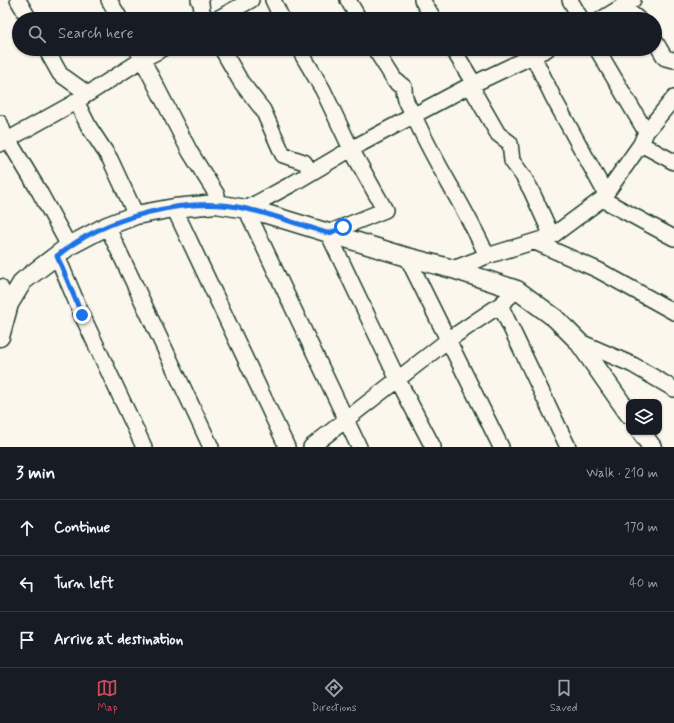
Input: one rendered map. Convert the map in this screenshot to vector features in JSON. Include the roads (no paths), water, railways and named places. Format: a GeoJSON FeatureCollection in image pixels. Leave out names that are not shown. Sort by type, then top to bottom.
{"type":"FeatureCollection","features":[{"type":"Feature","properties":{"kind":"street"},"geometry":{"type":"LineString","coordinates":[[18,0],[25,12]]}},
{"type":"Feature","properties":{"kind":"street"},"geometry":{"type":"LineString","coordinates":[[109,0],[116,12]]}},
{"type":"Feature","properties":{"kind":"street"},"geometry":{"type":"LineString","coordinates":[[199,0],[201,3],[202,12]]}},
{"type":"Feature","properties":{"kind":"street"},"geometry":{"type":"LineString","coordinates":[[229,12],[251,0]]}},
{"type":"Feature","properties":{"kind":"street"},"geometry":{"type":"LineString","coordinates":[[273,0],[279,12]]}},
{"type":"Feature","properties":{"kind":"street"},"geometry":{"type":"LineString","coordinates":[[348,0],[355,12]]}},
{"type":"Feature","properties":{"kind":"street"},"geometry":{"type":"LineString","coordinates":[[422,0],[430,12]]}},
{"type":"Feature","properties":{"kind":"street"},"geometry":{"type":"LineString","coordinates":[[570,0],[576,12]]}},
{"type":"Feature","properties":{"kind":"street"},"geometry":{"type":"LineString","coordinates":[[613,12],[628,3],[634,12]]}},
{"type":"Feature","properties":{"kind":"street"},"geometry":{"type":"LineString","coordinates":[[662,53],[665,58],[674,60]]}},
{"type":"Feature","properties":{"kind":"street"},"geometry":{"type":"LineString","coordinates":[[50,56],[60,74],[82,98],[89,127],[110,159],[136,215]]}},
{"type":"Feature","properties":{"kind":"street"},"geometry":{"type":"LineString","coordinates":[[3,142],[82,98],[137,56]]}},
{"type":"Feature","properties":{"kind":"street"},"geometry":{"type":"LineString","coordinates":[[141,56],[190,152],[217,194],[216,204]]}},
{"type":"Feature","properties":{"kind":"street"},"geometry":{"type":"LineString","coordinates":[[226,56],[241,82],[263,110],[283,155],[304,162],[311,172]]}},
{"type":"Feature","properties":{"kind":"street"},"geometry":{"type":"LineString","coordinates":[[303,56],[323,90],[351,149],[386,210],[328,233]]}},
{"type":"Feature","properties":{"kind":"street"},"geometry":{"type":"LineString","coordinates":[[379,56],[394,80],[404,87],[404,98],[426,143],[487,256]]}},
{"type":"Feature","properties":{"kind":"street"},"geometry":{"type":"LineString","coordinates":[[457,56],[474,84],[475,94],[498,134],[510,143],[512,161],[531,190],[552,236]]}},
{"type":"Feature","properties":{"kind":"street"},"geometry":{"type":"LineString","coordinates":[[246,209],[351,149],[474,84],[533,56],[604,196],[674,238]]}},
{"type":"Feature","properties":{"kind":"street"},"geometry":{"type":"LineString","coordinates":[[601,56],[643,138],[674,162]]}},
{"type":"Feature","properties":{"kind":"street"},"geometry":{"type":"LineString","coordinates":[[453,269],[487,256],[552,236],[604,196],[643,138],[674,98]]}},
{"type":"Feature","properties":{"kind":"street"},"geometry":{"type":"LineString","coordinates":[[0,123],[3,142]]}},
{"type":"Feature","properties":{"kind":"street"},"geometry":{"type":"LineString","coordinates":[[3,142],[12,146],[36,184],[63,251],[82,315],[144,447]]}},
{"type":"Feature","properties":{"kind":"street"},"geometry":{"type":"LineString","coordinates":[[0,337],[9,304],[23,281],[63,251],[107,226],[136,215],[174,208],[216,204],[246,209],[407,257],[453,269],[517,290],[555,318],[578,341],[626,410]]}},
{"type":"Feature","properties":{"kind":"street"},"geometry":{"type":"LineString","coordinates":[[174,208],[287,447]]}},
{"type":"Feature","properties":{"kind":"street"},"geometry":{"type":"LineString","coordinates":[[246,209],[359,447]]}},
{"type":"Feature","properties":{"kind":"street"},"geometry":{"type":"LineString","coordinates":[[107,226],[211,447]]}},
{"type":"Feature","properties":{"kind":"street"},"geometry":{"type":"LineString","coordinates":[[328,233],[398,380],[433,447]]}},
{"type":"Feature","properties":{"kind":"street"},"geometry":{"type":"LineString","coordinates":[[535,242],[598,270],[674,312]]}},
{"type":"Feature","properties":{"kind":"street"},"geometry":{"type":"LineString","coordinates":[[407,257],[501,447]]}},
{"type":"Feature","properties":{"kind":"street"},"geometry":{"type":"LineString","coordinates":[[0,287],[9,304]]}},
{"type":"Feature","properties":{"kind":"street"},"geometry":{"type":"LineString","coordinates":[[311,447],[448,340],[500,305],[517,290]]}},
{"type":"Feature","properties":{"kind":"street"},"geometry":{"type":"LineString","coordinates":[[500,305],[568,447]]}},
{"type":"Feature","properties":{"kind":"street"},"geometry":{"type":"LineString","coordinates":[[578,341],[633,365],[674,389]]}},
{"type":"Feature","properties":{"kind":"street"},"geometry":{"type":"LineString","coordinates":[[644,435],[652,447]]}}]}
